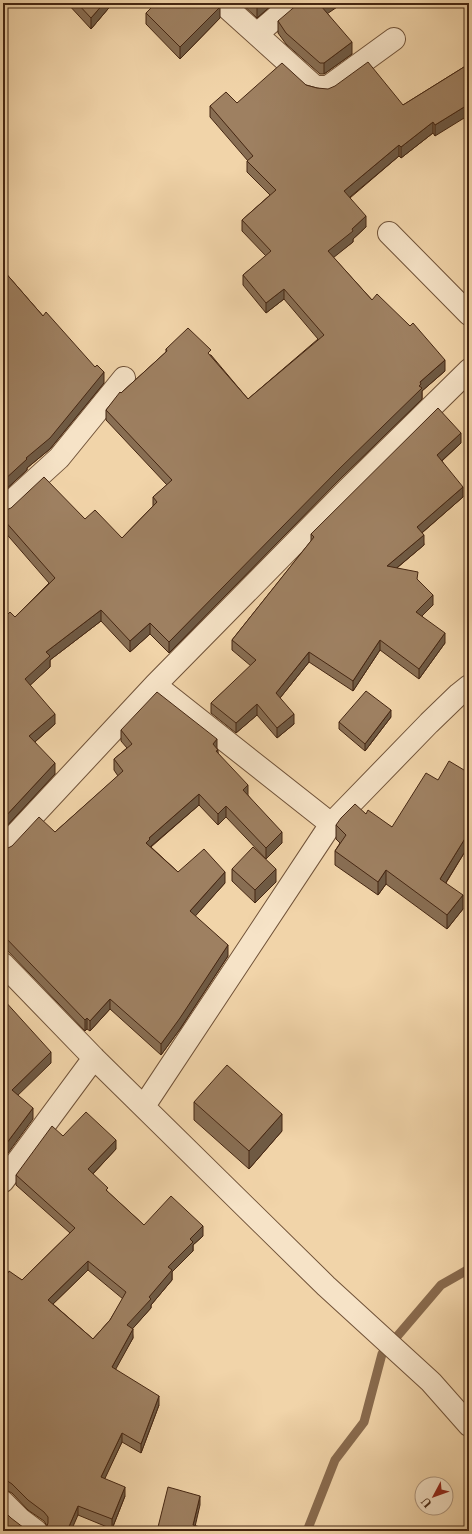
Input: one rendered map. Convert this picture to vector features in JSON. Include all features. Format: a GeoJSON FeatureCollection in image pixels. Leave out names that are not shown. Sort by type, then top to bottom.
{"type":"FeatureCollection","features":[{"type":"Feature","properties":{"kind":"street"},"geometry":{"type":"LineString","coordinates":[[222,3],[314,86],[328,87],[394,39]]}},
{"type":"Feature","properties":{"kind":"street"},"geometry":{"type":"LineString","coordinates":[[257,34],[293,3]]}},
{"type":"Feature","properties":{"kind":"street"},"geometry":{"type":"LineString","coordinates":[[389,233],[469,314]]}},
{"type":"Feature","properties":{"kind":"street"},"geometry":{"type":"LineString","coordinates":[[3,848],[154,685],[348,489],[469,370]]}},
{"type":"Feature","properties":{"kind":"street"},"geometry":{"type":"LineString","coordinates":[[3,509],[59,458],[124,378]]}},
{"type":"Feature","properties":{"kind":"street"},"geometry":{"type":"LineString","coordinates":[[154,685],[331,824]]}},
{"type":"Feature","properties":{"kind":"street"},"geometry":{"type":"LineString","coordinates":[[144,1106],[331,824],[429,723],[469,686]]}},
{"type":"Feature","properties":{"kind":"street"},"geometry":{"type":"LineString","coordinates":[[3,964],[94,1058],[326,1286],[431,1382],[469,1425]]}},
{"type":"Feature","properties":{"kind":"street"},"geometry":{"type":"LineString","coordinates":[[3,1181],[94,1058]]}},
{"type":"Feature","properties":{"kind":"street"},"geometry":{"type":"LineString","coordinates":[[3,1502],[20,1519],[36,1531]]}},
{"type":"Feature","properties":{"kind":"building"},"geometry":{"type":"Polygon","coordinates":[[[77,3],[104,3],[91,18],[77,3]]]}},
{"type":"Feature","properties":{"kind":"building"},"geometry":{"type":"Polygon","coordinates":[[[156,3],[216,3],[220,7],[180,47],[146,13],[156,3]]]}},
{"type":"Feature","properties":{"kind":"building"},"geometry":{"type":"Polygon","coordinates":[[[299,3],[327,3],[321,6],[352,42],[324,63],[320,63],[286,33],[278,21],[299,3]]]}},
{"type":"Feature","properties":{"kind":"building"},"geometry":{"type":"Polygon","coordinates":[[[368,62],[403,105],[464,67],[469,74],[469,104],[435,125],[433,122],[401,147],[399,145],[344,191],[366,216],[352,229],[353,231],[328,251],[372,300],[377,294],[410,326],[413,323],[445,360],[420,382],[421,384],[419,386],[422,388],[339,469],[169,642],[150,623],[130,641],[101,610],[46,652],[50,656],[25,679],[55,714],[29,736],[55,763],[3,819],[3,619],[10,612],[15,617],[55,578],[3,519],[3,510],[11,508],[44,477],[85,519],[95,510],[122,538],[157,502],[153,497],[172,480],[106,410],[120,392],[121,393],[167,351],[166,349],[188,328],[211,350],[208,353],[248,399],[324,335],[284,289],[266,303],[243,275],[271,251],[242,220],[276,190],[247,161],[253,156],[210,106],[226,92],[237,103],[282,63],[306,85],[328,89],[335,86],[368,62]]]}},
{"type":"Feature","properties":{"kind":"building"},"geometry":{"type":"Polygon","coordinates":[[[3,270],[43,316],[46,312],[95,367],[97,365],[104,372],[50,438],[26,458],[27,459],[3,481],[3,449],[6,446],[3,444],[3,270]]]}},
{"type":"Feature","properties":{"kind":"building"},"geometry":{"type":"Polygon","coordinates":[[[438,408],[461,433],[437,455],[463,487],[417,527],[424,535],[387,566],[418,572],[417,579],[433,595],[416,612],[445,633],[419,669],[380,640],[353,681],[309,652],[276,693],[294,714],[277,728],[257,704],[236,723],[211,703],[256,660],[232,640],[314,537],[311,534],[438,408]]]}},
{"type":"Feature","properties":{"kind":"building"},"geometry":{"type":"Polygon","coordinates":[[[366,691],[391,710],[365,744],[339,722],[366,691]]]}},
{"type":"Feature","properties":{"kind":"building"},"geometry":{"type":"Polygon","coordinates":[[[157,692],[217,739],[213,744],[218,750],[216,751],[248,785],[243,790],[282,832],[266,848],[226,806],[218,814],[199,794],[149,838],[150,839],[146,843],[178,872],[204,849],[225,872],[190,911],[228,945],[161,1044],[110,999],[90,1021],[87,1018],[85,1020],[3,935],[3,849],[12,846],[39,817],[55,832],[123,771],[114,759],[132,744],[121,730],[157,692]]]}},
{"type":"Feature","properties":{"kind":"building"},"geometry":{"type":"Polygon","coordinates":[[[449,761],[469,773],[469,832],[440,879],[463,895],[447,915],[386,870],[378,882],[335,851],[346,835],[336,825],[355,804],[366,814],[368,810],[392,827],[426,773],[438,780],[449,761]]]}},
{"type":"Feature","properties":{"kind":"building"},"geometry":{"type":"Polygon","coordinates":[[[253,847],[276,869],[255,890],[232,869],[253,847]]]}},
{"type":"Feature","properties":{"kind":"building"},"geometry":{"type":"Polygon","coordinates":[[[3,999],[51,1052],[12,1090],[33,1108],[3,1148],[3,999]]]}},
{"type":"Feature","properties":{"kind":"building"},"geometry":{"type":"Polygon","coordinates":[[[227,1065],[282,1114],[249,1151],[194,1102],[227,1065]]]}},
{"type":"Feature","properties":{"kind":"building"},"geometry":{"type":"Polygon","coordinates":[[[86,1112],[116,1140],[88,1169],[108,1188],[106,1190],[144,1225],[171,1196],[203,1226],[190,1239],[193,1242],[168,1267],[172,1270],[149,1297],[151,1299],[127,1325],[133,1329],[112,1367],[159,1396],[141,1444],[122,1433],[101,1477],[125,1487],[112,1519],[78,1506],[67,1531],[44,1531],[48,1523],[48,1517],[44,1512],[28,1500],[12,1484],[6,1480],[3,1480],[3,1269],[8,1273],[9,1271],[22,1280],[75,1228],[16,1175],[52,1126],[63,1136],[86,1112]],[[88,1261],[48,1300],[93,1339],[110,1320],[126,1292],[88,1261]]]}},
{"type":"Feature","properties":{"kind":"building"},"geometry":{"type":"Polygon","coordinates":[[[168,1487],[200,1496],[193,1525],[207,1529],[206,1531],[157,1531],[168,1487]]]}},
{"type":"Feature","properties":{"kind":"building"},"geometry":{"type":"Polygon","coordinates":[[[3,1510],[11,1518],[28,1531],[3,1531],[3,1510]]]}},
{"type":"Feature","properties":{"kind":"waterway"},"geometry":{"type":"LineString","coordinates":[[307,1531],[335,1460],[364,1422],[382,1354],[441,1285],[469,1269]]}}]}
